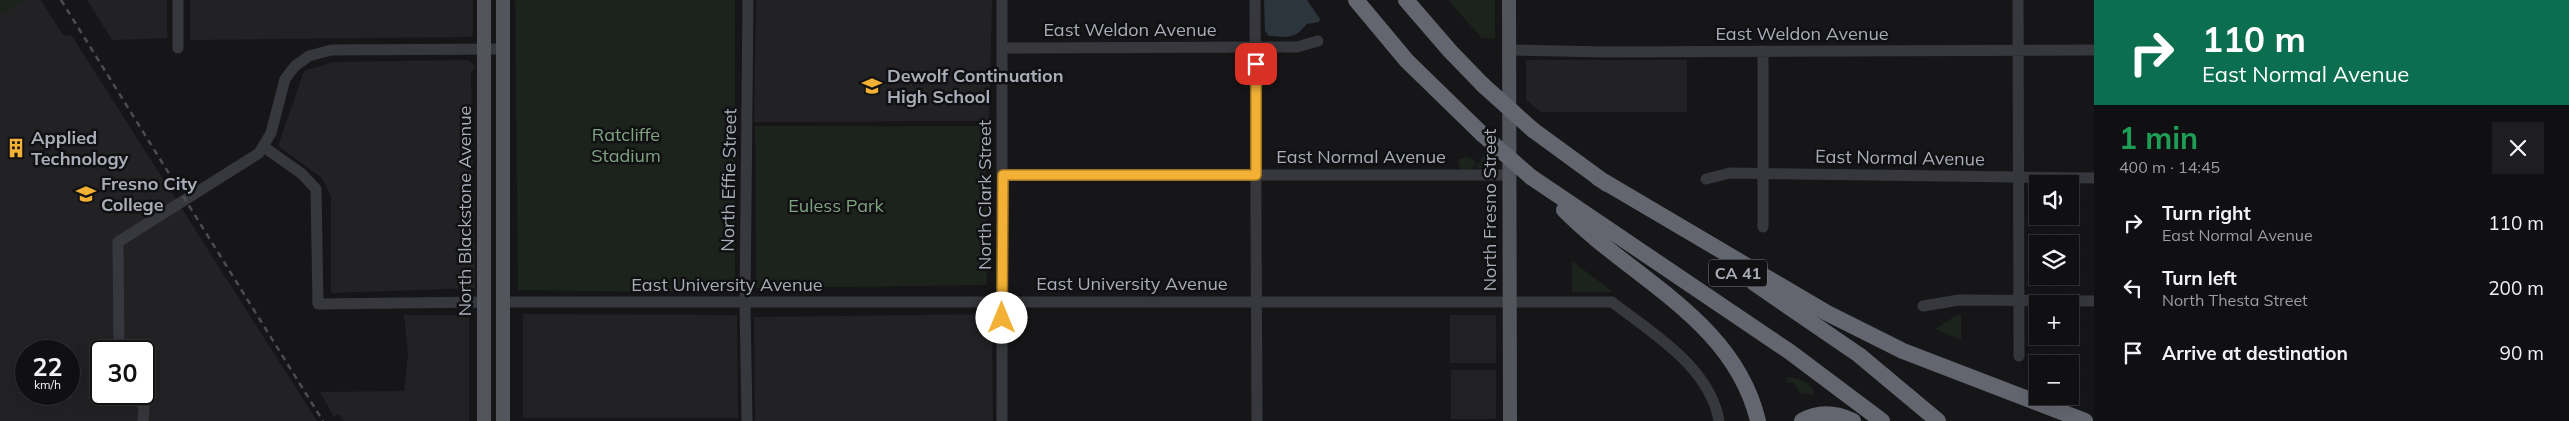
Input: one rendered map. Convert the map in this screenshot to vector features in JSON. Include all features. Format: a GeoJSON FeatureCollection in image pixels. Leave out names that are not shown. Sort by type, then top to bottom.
{"type":"FeatureCollection","features":[{"type":"Feature","properties":{"kind":"highway","name":"CA 41"},"geometry":{"type":"LineString","coordinates":[[1356,0],[1407,61],[1482,134],[1531,177],[1790,352],[1882,421]]}},
{"type":"Feature","properties":{"kind":"highway","name":"CA 41"},"geometry":{"type":"LineString","coordinates":[[1406,0],[1450,51],[1483,85],[1533,130],[1598,178],[1858,355],[1938,421]]}},
{"type":"Feature","properties":{"kind":"highway"},"geometry":{"type":"LineString","coordinates":[[1531,177],[1571,217],[1709,332],[1740,371],[1747,386],[1758,421]]}},
{"type":"Feature","properties":{"kind":"highway"},"geometry":{"type":"LineString","coordinates":[[1598,178],[1826,314],[1903,351],[2085,421]]}},
{"type":"Feature","properties":{"kind":"highway"},"geometry":{"type":"LineString","coordinates":[[1802,421],[1824,414],[1836,415],[1853,421]]}},
{"type":"Feature","properties":{"kind":"main road","name":"North Blackstone Avenue"},"geometry":{"type":"LineString","coordinates":[[484,0],[484,421]]}},
{"type":"Feature","properties":{"kind":"main road","name":"North Fresno Street"},"geometry":{"type":"LineString","coordinates":[[1509,0],[1510,421]]}},
{"type":"Feature","properties":{"kind":"main road"},"geometry":{"type":"LineString","coordinates":[[502,4],[503,421]]}},
{"type":"Feature","properties":{"kind":"main road"},"geometry":{"type":"LineString","coordinates":[[484,235],[493,257],[494,289],[503,302]]}},
{"type":"Feature","properties":{"kind":"main road"},"geometry":{"type":"LineString","coordinates":[[484,302],[492,310],[494,351],[503,401]]}},
{"type":"Feature","properties":{"kind":"main road"},"geometry":{"type":"LineString","coordinates":[[484,327],[492,382],[494,421]]}},
{"type":"Feature","properties":{"kind":"street"},"geometry":{"type":"LineString","coordinates":[[178,0],[178,48]]}},
{"type":"Feature","properties":{"kind":"street","name":"North Effie Street"},"geometry":{"type":"LineString","coordinates":[[746,421],[745,302],[748,0]]}},
{"type":"Feature","properties":{"kind":"street","name":"North Clark Street"},"geometry":{"type":"LineString","coordinates":[[1002,0],[1002,421]]}},
{"type":"Feature","properties":{"kind":"street"},"geometry":{"type":"LineString","coordinates":[[1255,0],[1257,421]]}},
{"type":"Feature","properties":{"kind":"street"},"geometry":{"type":"LineString","coordinates":[[2018,0],[2018,356]]}},
{"type":"Feature","properties":{"kind":"street","name":"East Weldon Avenue"},"geometry":{"type":"LineString","coordinates":[[1002,48],[1256,48],[1297,47],[1318,41]]}},
{"type":"Feature","properties":{"kind":"street"},"geometry":{"type":"LineString","coordinates":[[119,340],[118,242],[252,159],[264,147],[271,133],[284,83],[299,62],[314,54],[332,50],[503,49]]}},
{"type":"Feature","properties":{"kind":"street","name":"East Weldon Avenue"},"geometry":{"type":"LineString","coordinates":[[1510,50],[1606,52],[2094,50]]}},
{"type":"Feature","properties":{"kind":"street"},"geometry":{"type":"LineString","coordinates":[[1763,51],[1763,227]]}},
{"type":"Feature","properties":{"kind":"street"},"geometry":{"type":"LineString","coordinates":[[264,147],[302,174],[316,189],[318,304],[484,302]]}},
{"type":"Feature","properties":{"kind":"street","name":"East Normal Avenue"},"geometry":{"type":"LineString","coordinates":[[1706,179],[1730,173],[2094,178]]}},
{"type":"Feature","properties":{"kind":"street","name":"East Normal Avenue"},"geometry":{"type":"LineString","coordinates":[[1003,175],[1509,175]]}},
{"type":"Feature","properties":{"kind":"street"},"geometry":{"type":"LineString","coordinates":[[1923,306],[1959,300],[2094,301]]}},
{"type":"Feature","properties":{"kind":"street","name":"East University Avenue"},"geometry":{"type":"LineString","coordinates":[[503,302],[1612,302],[1686,362],[1712,399],[1719,421]]}},
{"type":"Feature","properties":{"kind":"street"},"geometry":{"type":"LineString","coordinates":[[142,405],[143,421]]}},
{"type":"Feature","properties":{"kind":"shaded area","name":"Fresno City College"},"geometry":{"type":"Polygon","coordinates":[[[0,0],[41,0],[63,35],[72,36],[317,421],[0,421],[0,0]]]}},
{"type":"Feature","properties":{"kind":"shaded area"},"geometry":{"type":"Polygon","coordinates":[[[87,0],[167,0],[167,38],[112,40],[87,0]]]}},
{"type":"Feature","properties":{"kind":"shaded area"},"geometry":{"type":"Polygon","coordinates":[[[190,0],[473,0],[473,33],[471,37],[190,40],[190,0]]]}},
{"type":"Feature","properties":{"kind":"shaded area","name":"Dewolf Continuation High School"},"geometry":{"type":"Polygon","coordinates":[[[756,0],[992,0],[989,121],[754,122],[756,0]]]}},
{"type":"Feature","properties":{"kind":"shaded area"},"geometry":{"type":"Polygon","coordinates":[[[1264,0],[1307,0],[1320,19],[1319,22],[1307,24],[1294,35],[1269,36],[1265,31],[1264,0]]]}},
{"type":"Feature","properties":{"kind":"shaded area"},"geometry":{"type":"Polygon","coordinates":[[[468,60],[475,66],[471,74],[475,288],[331,293],[331,197],[322,178],[278,146],[304,71],[333,62],[468,60]]]}},
{"type":"Feature","properties":{"kind":"shaded area"},"geometry":{"type":"Polygon","coordinates":[[[1526,60],[1687,60],[1687,112],[1541,112],[1526,100],[1526,60]]]}},
{"type":"Feature","properties":{"kind":"shaded area"},"geometry":{"type":"Polygon","coordinates":[[[523,314],[737,315],[738,418],[523,418],[523,314]]]}},
{"type":"Feature","properties":{"kind":"shaded area"},"geometry":{"type":"Polygon","coordinates":[[[992,314],[993,421],[755,421],[754,317],[992,314]]]}},
{"type":"Feature","properties":{"kind":"shaded area"},"geometry":{"type":"Polygon","coordinates":[[[404,315],[469,315],[469,421],[344,421],[339,414],[334,417],[320,392],[404,391],[408,354],[404,315]]]}},
{"type":"Feature","properties":{"kind":"shaded area"},"geometry":{"type":"Polygon","coordinates":[[[1450,315],[1496,315],[1496,363],[1450,363],[1450,315]]]}},
{"type":"Feature","properties":{"kind":"shaded area"},"geometry":{"type":"Polygon","coordinates":[[[1451,370],[1496,370],[1496,417],[1494,419],[1451,419],[1451,370]]]}},
{"type":"Feature","properties":{"kind":"green space"},"geometry":{"type":"Polygon","coordinates":[[[0,0],[25,0],[0,16],[0,0]]]}},
{"type":"Feature","properties":{"kind":"green space","name":"Ratcliffe Stadium"},"geometry":{"type":"Polygon","coordinates":[[[515,0],[735,0],[735,293],[518,290],[515,0]]]}},
{"type":"Feature","properties":{"kind":"green space"},"geometry":{"type":"Polygon","coordinates":[[[1448,0],[1495,0],[1495,38],[1482,38],[1448,0]]]}},
{"type":"Feature","properties":{"kind":"green space","name":"Euless Park"},"geometry":{"type":"Polygon","coordinates":[[[755,126],[986,126],[987,285],[756,288],[755,126]]]}},
{"type":"Feature","properties":{"kind":"green space"},"geometry":{"type":"Polygon","coordinates":[[[1488,155],[1494,165],[1492,168],[1479,168],[1474,165],[1472,169],[1460,169],[1458,160],[1466,157],[1473,159],[1477,165],[1483,156],[1488,155]]]}},
{"type":"Feature","properties":{"kind":"green space"},"geometry":{"type":"Polygon","coordinates":[[[1572,261],[1613,292],[1572,292],[1572,261]]]}},
{"type":"Feature","properties":{"kind":"green space"},"geometry":{"type":"Polygon","coordinates":[[[1957,315],[1961,315],[1961,340],[1935,329],[1957,315]]]}},
{"type":"Feature","properties":{"kind":"green space"},"geometry":{"type":"Polygon","coordinates":[[[1788,376],[1808,384],[1813,390],[1814,395],[1800,393],[1793,382],[1786,382],[1788,376]]]}},
{"type":"Feature","properties":{"kind":"railway"},"geometry":{"type":"LineString","coordinates":[[61,0],[323,421]]}},
{"type":"Feature","properties":{"kind":"place","name":"Dewolf Continuation High School"},"geometry":{"type":"Point","coordinates":[872,86]}},
{"type":"Feature","properties":{"kind":"place","name":"Applied Technology"},"geometry":{"type":"Point","coordinates":[16,148]}},
{"type":"Feature","properties":{"kind":"place","name":"Fresno City College"},"geometry":{"type":"Point","coordinates":[86,194]}},
{"type":"Feature","properties":{"kind":"route"},"geometry":{"type":"LineString","coordinates":[[1002,318],[1003,175],[1256,175],[1256,64]]}}]}
